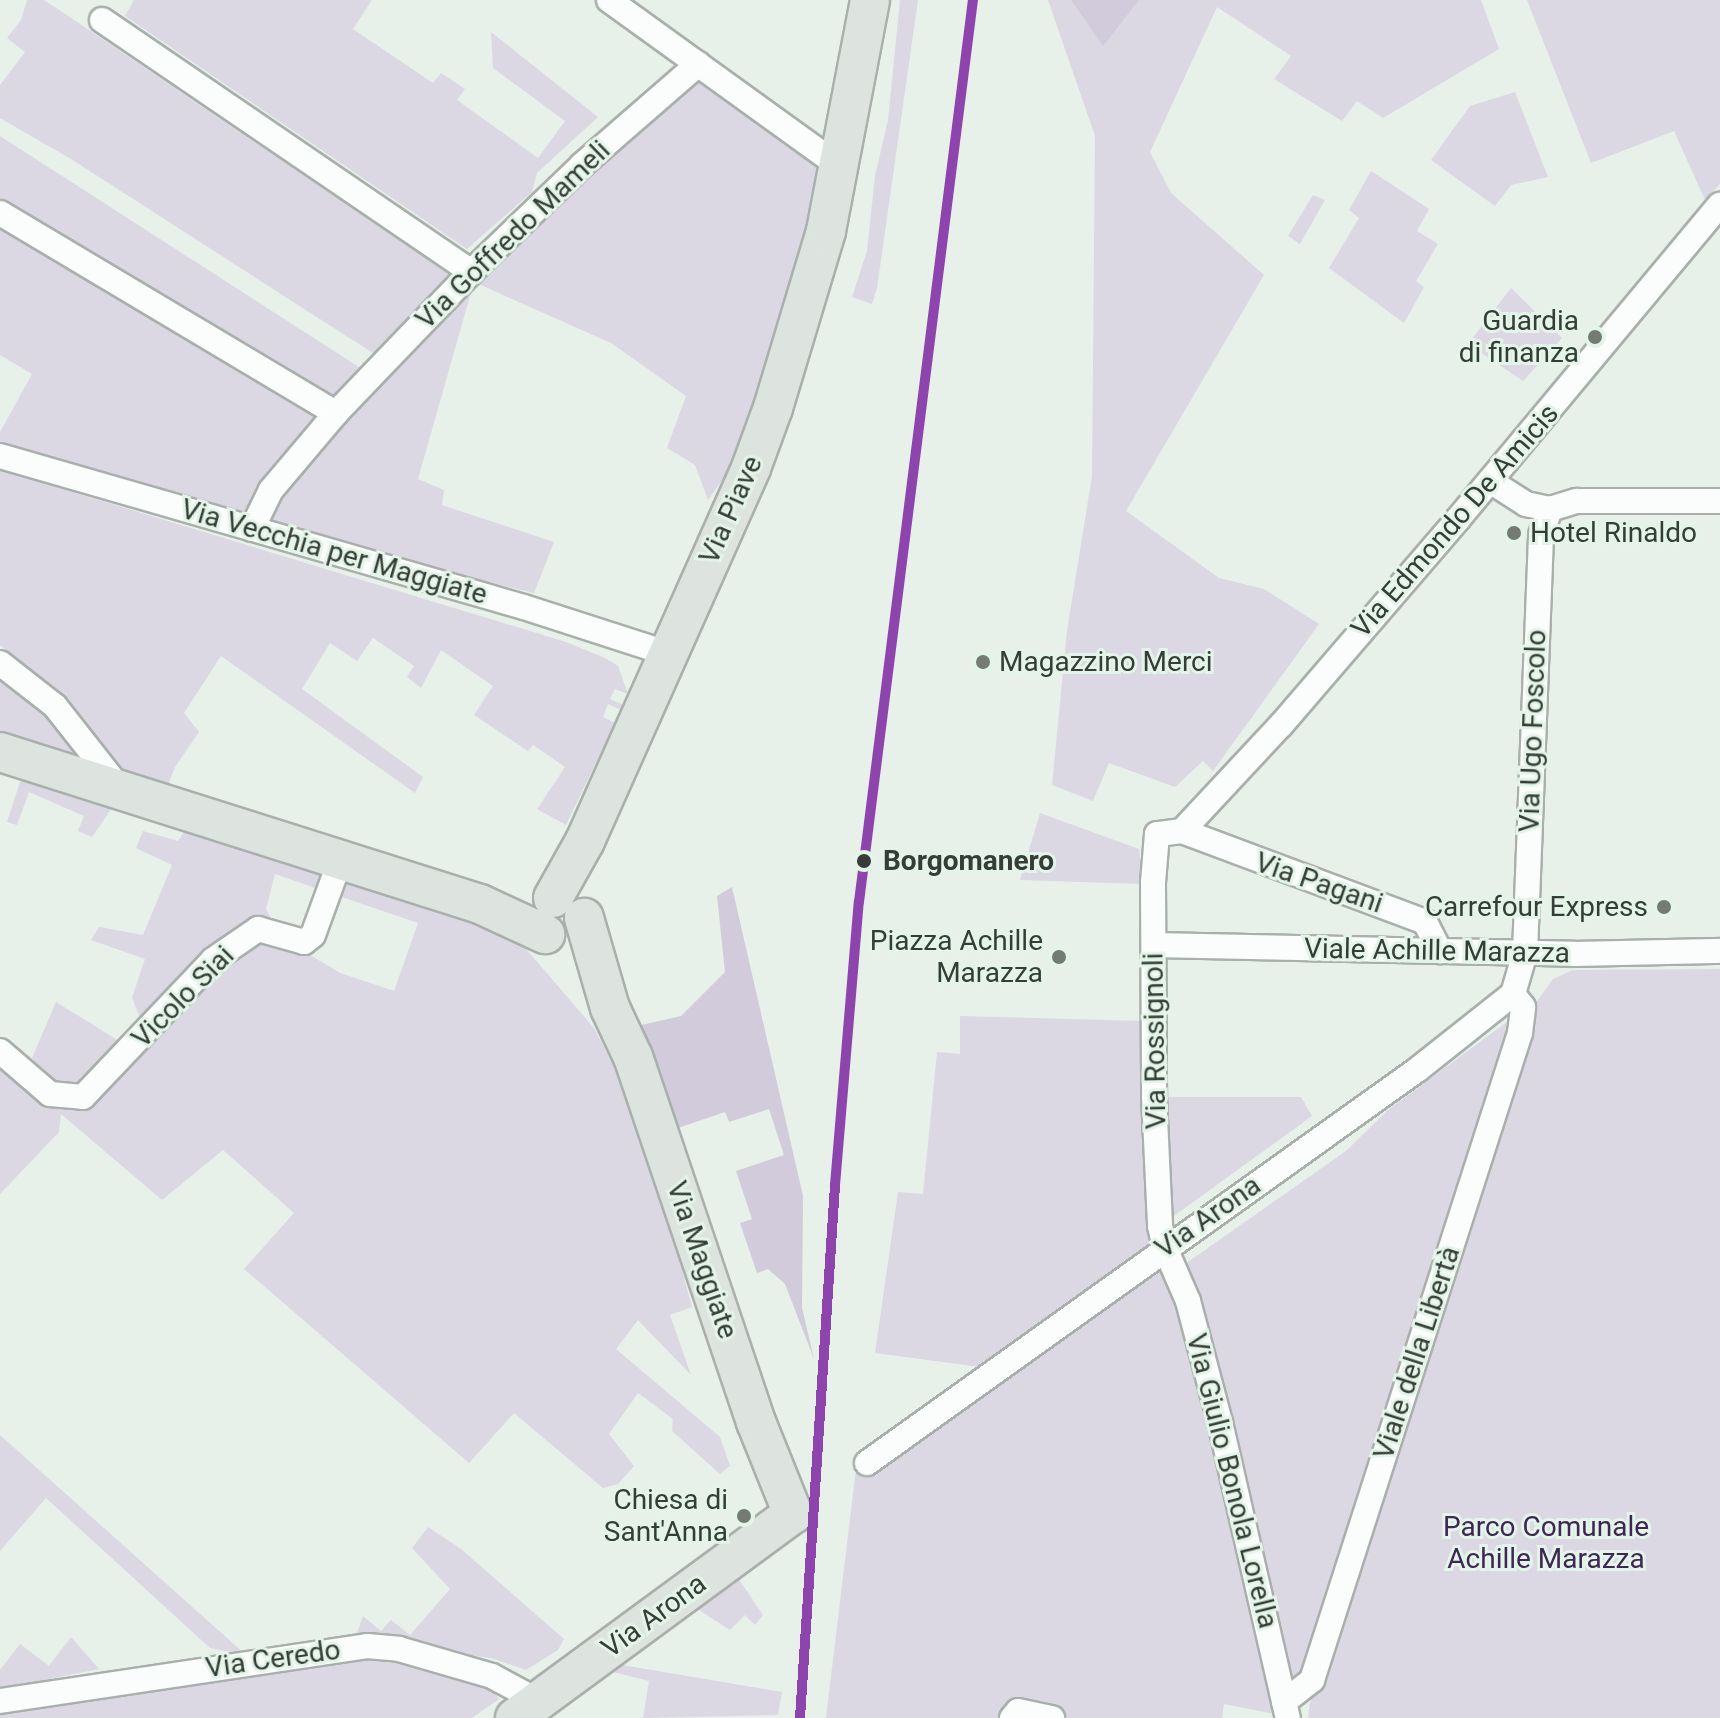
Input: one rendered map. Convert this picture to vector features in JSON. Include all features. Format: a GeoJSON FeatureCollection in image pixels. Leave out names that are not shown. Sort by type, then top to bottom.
{"type":"FeatureCollection","features":[{"type":"Feature","properties":{"kind":"main road","name":"Via Piave"},"geometry":{"type":"LineString","coordinates":[[560,917],[585,841],[666,653],[751,468],[773,408],[803,315],[839,166],[870,0]]}},
{"type":"Feature","properties":{"kind":"main road"},"geometry":{"type":"LineString","coordinates":[[0,752],[480,904],[560,917]]}},
{"type":"Feature","properties":{"kind":"main road","name":"Via Maggiate"},"geometry":{"type":"LineString","coordinates":[[560,917],[633,1057],[756,1422],[793,1514]]}},
{"type":"Feature","properties":{"kind":"main road","name":"Via Arona"},"geometry":{"type":"LineString","coordinates":[[526,1709],[793,1514]]}},
{"type":"Feature","properties":{"kind":"street"},"geometry":{"type":"LineString","coordinates":[[609,0],[839,166]]}},
{"type":"Feature","properties":{"kind":"street"},"geometry":{"type":"LineString","coordinates":[[102,20],[471,272]]}},
{"type":"Feature","properties":{"kind":"street","name":"Via Goffredo Mameli"},"geometry":{"type":"LineString","coordinates":[[252,529],[271,490],[336,413],[471,272],[582,165],[698,64]]}},
{"type":"Feature","properties":{"kind":"street","name":"Via Edmondo De Amicis"},"geometry":{"type":"LineString","coordinates":[[1182,831],[1281,725],[1720,205]]}},
{"type":"Feature","properties":{"kind":"street"},"geometry":{"type":"LineString","coordinates":[[0,213],[336,413]]}},
{"type":"Feature","properties":{"kind":"street","name":"Via Vecchia per Maggiate"},"geometry":{"type":"LineString","coordinates":[[0,456],[524,607],[666,653]]}},
{"type":"Feature","properties":{"kind":"street"},"geometry":{"type":"LineString","coordinates":[[1490,481],[1526,504],[1550,509],[1577,501],[1720,501]]}},
{"type":"Feature","properties":{"kind":"street","name":"Via Ugo Foscolo"},"geometry":{"type":"LineString","coordinates":[[1525,953],[1541,535],[1550,509]]}},
{"type":"Feature","properties":{"kind":"street"},"geometry":{"type":"LineString","coordinates":[[0,663],[55,706],[122,792]]}},
{"type":"Feature","properties":{"kind":"street","name":"Via Rossignoli"},"geometry":{"type":"LineString","coordinates":[[1165,1248],[1160,1226],[1154,1097],[1157,834],[1182,831]]}},
{"type":"Feature","properties":{"kind":"street","name":"Via Pagani"},"geometry":{"type":"LineString","coordinates":[[1182,831],[1425,922],[1440,951]]}},
{"type":"Feature","properties":{"kind":"street","name":"Vicolo Siai"},"geometry":{"type":"LineString","coordinates":[[0,1051],[50,1094],[83,1097],[213,960],[258,929],[304,942],[313,935],[340,861]]}},
{"type":"Feature","properties":{"kind":"street","name":"Viale Achille Marazza"},"geometry":{"type":"LineString","coordinates":[[1154,945],[1525,953],[1720,951]]}},
{"type":"Feature","properties":{"kind":"street"},"geometry":{"type":"LineString","coordinates":[[1513,994],[1525,953]]}},
{"type":"Feature","properties":{"kind":"street","name":"Via Arona"},"geometry":{"type":"LineString","coordinates":[[867,1463],[1417,1070],[1513,994]]}},
{"type":"Feature","properties":{"kind":"street","name":"Viale della Libertà"},"geometry":{"type":"LineString","coordinates":[[1286,1710],[1312,1680],[1520,1033],[1523,1007],[1513,994]]}},
{"type":"Feature","properties":{"kind":"street","name":"Via Giulio Bonola Lorella"},"geometry":{"type":"LineString","coordinates":[[1165,1248],[1188,1301],[1220,1422],[1286,1710]]}},
{"type":"Feature","properties":{"kind":"street","name":"Via Ceredo"},"geometry":{"type":"LineString","coordinates":[[0,1701],[367,1646],[399,1649],[492,1676],[526,1709]]}},
{"type":"Feature","properties":{"kind":"street"},"geometry":{"type":"LineString","coordinates":[[1012,1718],[1018,1711],[1052,1718]]}},
{"type":"Feature","properties":{"kind":"green space"},"geometry":{"type":"Polygon","coordinates":[[[27,0],[43,0],[55,7],[449,274],[379,357],[71,159],[0,118],[0,85],[25,52],[7,38],[21,20],[27,0]]]}},
{"type":"Feature","properties":{"kind":"green space"},"geometry":{"type":"Polygon","coordinates":[[[134,0],[372,0],[353,29],[433,83],[441,73],[465,89],[457,100],[538,158],[565,121],[493,68],[491,32],[598,117],[537,173],[532,192],[467,249],[125,16],[134,0]]]}},
{"type":"Feature","properties":{"kind":"green space"},"geometry":{"type":"Polygon","coordinates":[[[900,0],[918,0],[877,288],[872,304],[852,297],[867,251],[875,176],[888,120],[900,0]]]}},
{"type":"Feature","properties":{"kind":"green space"},"geometry":{"type":"Polygon","coordinates":[[[1048,0],[1481,0],[1499,49],[1383,118],[1357,101],[1342,121],[1274,79],[1291,56],[1217,7],[1150,152],[1171,193],[1264,275],[1126,511],[1219,578],[1264,589],[1319,624],[1213,771],[1203,761],[1175,787],[1109,763],[1093,801],[1052,785],[1067,631],[1092,476],[1095,136],[1048,0]]]}},
{"type":"Feature","properties":{"kind":"green space"},"geometry":{"type":"Polygon","coordinates":[[[1527,0],[1720,0],[1720,184],[1705,200],[1674,131],[1591,163],[1527,0]]]}},
{"type":"Feature","properties":{"kind":"green space"},"geometry":{"type":"Polygon","coordinates":[[[692,75],[819,169],[803,258],[752,438],[708,500],[695,465],[667,448],[686,396],[611,343],[474,282],[418,479],[444,490],[442,505],[554,542],[534,593],[260,526],[276,493],[474,275],[692,75]]]}},
{"type":"Feature","properties":{"kind":"green space"},"geometry":{"type":"Polygon","coordinates":[[[1515,92],[1548,177],[1511,185],[1495,206],[1431,160],[1470,106],[1515,92]]]}},
{"type":"Feature","properties":{"kind":"green space"},"geometry":{"type":"Polygon","coordinates":[[[0,136],[365,371],[303,437],[241,517],[0,450],[0,432],[32,374],[0,355],[0,136]]]}},
{"type":"Feature","properties":{"kind":"green space"},"geometry":{"type":"Polygon","coordinates":[[[1371,171],[1429,209],[1417,231],[1438,244],[1416,281],[1424,287],[1404,323],[1329,268],[1359,218],[1349,210],[1371,171]]]}},
{"type":"Feature","properties":{"kind":"green space"},"geometry":{"type":"Polygon","coordinates":[[[1313,195],[1325,200],[1300,244],[1288,236],[1313,195]]]}},
{"type":"Feature","properties":{"kind":"green space"},"geometry":{"type":"Polygon","coordinates":[[[1511,288],[1562,338],[1523,381],[1468,344],[1511,288]]]}},
{"type":"Feature","properties":{"kind":"green space"},"geometry":{"type":"Polygon","coordinates":[[[0,470],[566,642],[618,666],[628,694],[615,689],[610,699],[623,705],[621,710],[608,704],[603,717],[615,723],[566,825],[537,809],[565,767],[533,745],[528,751],[474,715],[493,686],[441,650],[421,688],[407,677],[414,666],[373,638],[357,661],[330,643],[302,689],[423,777],[415,793],[221,656],[184,713],[199,732],[175,767],[168,785],[123,772],[68,700],[0,645],[0,470]]]}},
{"type":"Feature","properties":{"kind":"green space"},"geometry":{"type":"Polygon","coordinates":[[[0,671],[50,710],[97,766],[0,731],[0,671]]]}},
{"type":"Feature","properties":{"kind":"green space"},"geometry":{"type":"Polygon","coordinates":[[[27,778],[114,805],[92,837],[78,831],[84,816],[29,792],[17,825],[7,822],[20,782],[27,778]]]}},
{"type":"Feature","properties":{"kind":"green space"},"geometry":{"type":"Polygon","coordinates":[[[1040,813],[1139,849],[1143,884],[1020,880],[1040,813]]]}},
{"type":"Feature","properties":{"kind":"green space"},"geometry":{"type":"Polygon","coordinates":[[[186,829],[326,873],[321,890],[275,874],[266,909],[273,922],[141,1020],[132,998],[145,959],[91,940],[99,927],[143,935],[172,865],[136,848],[143,831],[178,841],[186,829]]]}},
{"type":"Feature","properties":{"kind":"green space"},"geometry":{"type":"Polygon","coordinates":[[[349,878],[483,923],[521,943],[594,1028],[640,1117],[692,1307],[670,1315],[691,1375],[638,1320],[616,1349],[720,1437],[730,1466],[720,1474],[672,1431],[673,1419],[638,1393],[609,1434],[634,1466],[618,1484],[603,1488],[514,1413],[469,1463],[244,1269],[294,1213],[223,1150],[162,1200],[61,1114],[59,1132],[0,1194],[0,1065],[80,1107],[213,968],[260,935],[300,949],[340,973],[394,991],[418,923],[342,897],[349,878]]]}},
{"type":"Feature","properties":{"kind":"green space","name":"Parco Comunale Achille Marazza"},"geometry":{"type":"Polygon","coordinates":[[[1720,969],[1720,1718],[1308,1718],[1310,1703],[1537,1001],[1553,979],[1573,970],[1720,969]]]}},
{"type":"Feature","properties":{"kind":"green space"},"geometry":{"type":"Polygon","coordinates":[[[56,1002],[124,1044],[84,1085],[55,1084],[32,1058],[56,1002]]]}},
{"type":"Feature","properties":{"kind":"green space"},"geometry":{"type":"Polygon","coordinates":[[[1523,1010],[1312,1680],[1280,1715],[1224,1704],[1222,1718],[826,1718],[856,1469],[995,1369],[875,1353],[898,1192],[923,1194],[937,1052],[960,1054],[960,1016],[1142,1021],[1143,1150],[1153,1255],[1175,1271],[1346,1151],[1388,1110],[1523,1010]]]}},
{"type":"Feature","properties":{"kind":"green space"},"geometry":{"type":"Polygon","coordinates":[[[1154,1097],[1301,1097],[1312,1116],[1160,1226],[1154,1097]]]}},
{"type":"Feature","properties":{"kind":"green space"},"geometry":{"type":"Polygon","coordinates":[[[0,1435],[246,1655],[210,1648],[46,1498],[0,1551],[0,1435]]]}},
{"type":"Feature","properties":{"kind":"green space"},"geometry":{"type":"Polygon","coordinates":[[[428,1527],[461,1549],[564,1639],[558,1650],[526,1670],[491,1658],[355,1639],[363,1616],[381,1631],[391,1620],[410,1635],[450,1589],[412,1548],[428,1527]]]}},
{"type":"Feature","properties":{"kind":"green space"},"geometry":{"type":"Polygon","coordinates":[[[734,1572],[763,1615],[755,1625],[745,1615],[730,1630],[693,1606],[734,1572]]]}},
{"type":"Feature","properties":{"kind":"green space"},"geometry":{"type":"Polygon","coordinates":[[[71,1637],[99,1669],[0,1689],[0,1670],[20,1644],[49,1666],[71,1637]]]}},
{"type":"Feature","properties":{"kind":"green space"},"geometry":{"type":"Polygon","coordinates":[[[360,1657],[396,1659],[488,1684],[499,1699],[472,1718],[0,1718],[0,1713],[360,1657]]]}},
{"type":"Feature","properties":{"kind":"green space"},"geometry":{"type":"Polygon","coordinates":[[[622,1665],[782,1692],[778,1715],[643,1718],[649,1681],[613,1672],[622,1665]]]}},
{"type":"Feature","properties":{"kind":"shaded area"},"geometry":{"type":"Polygon","coordinates":[[[1071,0],[1139,0],[1103,46],[1071,0]]]}},
{"type":"Feature","properties":{"kind":"shaded area"},"geometry":{"type":"Polygon","coordinates":[[[732,887],[803,1196],[802,1308],[814,1359],[785,1284],[768,1269],[757,1273],[740,1223],[752,1219],[736,1171],[784,1155],[769,1109],[729,1122],[725,1112],[675,1129],[633,1027],[681,1016],[725,972],[717,896],[732,887]]]}},
{"type":"Feature","properties":{"kind":"transit line"},"geometry":{"type":"LineString","coordinates":[[800,1718],[835,1185],[859,902],[973,0]]}},
{"type":"Feature","properties":{"kind":"place","name":"Guardia di finanza"},"geometry":{"type":"Point","coordinates":[1595,337]}},
{"type":"Feature","properties":{"kind":"place","name":"Hotel Rinaldo"},"geometry":{"type":"Point","coordinates":[1514,533]}},
{"type":"Feature","properties":{"kind":"place","name":"Magazzino Merci"},"geometry":{"type":"Point","coordinates":[983,662]}},
{"type":"Feature","properties":{"kind":"place","name":"Borgomanero"},"geometry":{"type":"Point","coordinates":[864,861]}},
{"type":"Feature","properties":{"kind":"place","name":"Carrefour Express"},"geometry":{"type":"Point","coordinates":[1664,907]}},
{"type":"Feature","properties":{"kind":"place","name":"Piazza Achille Marazza"},"geometry":{"type":"Point","coordinates":[1059,957]}},
{"type":"Feature","properties":{"kind":"place","name":"Chiesa di Sant'Anna"},"geometry":{"type":"Point","coordinates":[744,1516]}}]}
